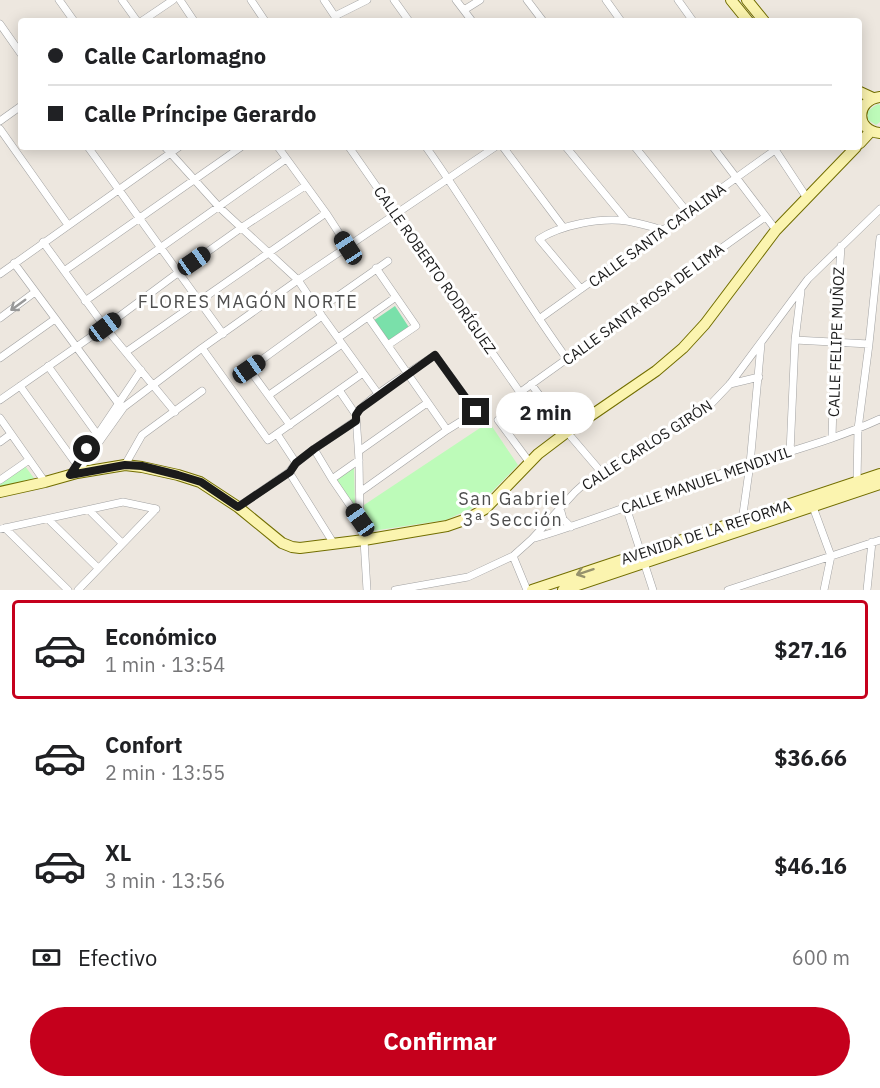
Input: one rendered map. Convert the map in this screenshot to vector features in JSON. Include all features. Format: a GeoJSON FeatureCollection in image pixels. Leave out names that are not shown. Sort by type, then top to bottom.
{"type":"FeatureCollection","features":[{"type":"Feature","properties":{"kind":"street"},"geometry":{"type":"LineString","coordinates":[[59,0],[72,18]]}},
{"type":"Feature","properties":{"kind":"street"},"geometry":{"type":"LineString","coordinates":[[122,0],[135,18]]}},
{"type":"Feature","properties":{"kind":"street"},"geometry":{"type":"LineString","coordinates":[[146,18],[173,0]]}},
{"type":"Feature","properties":{"kind":"street"},"geometry":{"type":"LineString","coordinates":[[180,0],[192,18]]}},
{"type":"Feature","properties":{"kind":"street"},"geometry":{"type":"LineString","coordinates":[[251,0],[263,18]]}},
{"type":"Feature","properties":{"kind":"street"},"geometry":{"type":"LineString","coordinates":[[324,0],[336,18]]}},
{"type":"Feature","properties":{"kind":"street"},"geometry":{"type":"LineString","coordinates":[[339,18],[366,0]]}},
{"type":"Feature","properties":{"kind":"street"},"geometry":{"type":"LineString","coordinates":[[394,0],[407,18]]}},
{"type":"Feature","properties":{"kind":"street"},"geometry":{"type":"LineString","coordinates":[[456,0],[470,18]]}},
{"type":"Feature","properties":{"kind":"street"},"geometry":{"type":"LineString","coordinates":[[464,10],[480,0]]}},
{"type":"Feature","properties":{"kind":"street"},"geometry":{"type":"LineString","coordinates":[[527,0],[541,18]]}},
{"type":"Feature","properties":{"kind":"street"},"geometry":{"type":"LineString","coordinates":[[606,0],[619,18]]}},
{"type":"Feature","properties":{"kind":"street"},"geometry":{"type":"LineString","coordinates":[[678,0],[691,18]]}},
{"type":"Feature","properties":{"kind":"street"},"geometry":{"type":"LineString","coordinates":[[731,0],[746,18]]}},
{"type":"Feature","properties":{"kind":"street"},"geometry":{"type":"LineString","coordinates":[[747,0],[762,18]]}},
{"type":"Feature","properties":{"kind":"street"},"geometry":{"type":"LineString","coordinates":[[0,24],[18,50]]}},
{"type":"Feature","properties":{"kind":"street"},"geometry":{"type":"LineString","coordinates":[[862,107],[876,98]]}},
{"type":"Feature","properties":{"kind":"street"},"geometry":{"type":"LineString","coordinates":[[0,121],[18,108]]}},
{"type":"Feature","properties":{"kind":"street"},"geometry":{"type":"LineString","coordinates":[[862,121],[866,127],[876,132],[862,142]]}},
{"type":"Feature","properties":{"kind":"street"},"geometry":{"type":"LineString","coordinates":[[0,129],[68,225]]}},
{"type":"Feature","properties":{"kind":"street"},"geometry":{"type":"LineString","coordinates":[[90,150],[223,334]]}},
{"type":"Feature","properties":{"kind":"street"},"geometry":{"type":"LineString","coordinates":[[167,150],[219,207],[298,280],[379,395]]}},
{"type":"Feature","properties":{"kind":"street"},"geometry":{"type":"LineString","coordinates":[[0,274],[175,150]]}},
{"type":"Feature","properties":{"kind":"street"},"geometry":{"type":"LineString","coordinates":[[64,271],[237,150]]}},
{"type":"Feature","properties":{"kind":"street"},"geometry":{"type":"LineString","coordinates":[[280,150],[326,213],[348,248]]}},
{"type":"Feature","properties":{"kind":"street","name":"CALLE ROBERTO RODRÍGUEZ"},"geometry":{"type":"LineString","coordinates":[[351,150],[521,391]]}},
{"type":"Feature","properties":{"kind":"street"},"geometry":{"type":"LineString","coordinates":[[428,150],[567,358]]}},
{"type":"Feature","properties":{"kind":"street"},"geometry":{"type":"LineString","coordinates":[[121,405],[153,385],[298,280],[491,150]]}},
{"type":"Feature","properties":{"kind":"street"},"geometry":{"type":"LineString","coordinates":[[505,150],[562,227]]}},
{"type":"Feature","properties":{"kind":"street"},"geometry":{"type":"LineString","coordinates":[[572,150],[627,221]]}},
{"type":"Feature","properties":{"kind":"street"},"geometry":{"type":"LineString","coordinates":[[637,150],[688,213]]}},
{"type":"Feature","properties":{"kind":"street"},"geometry":{"type":"LineString","coordinates":[[714,150],[776,230]]}},
{"type":"Feature","properties":{"kind":"street","name":"CALLE SANTA CATALINA"},"geometry":{"type":"LineString","coordinates":[[539,319],[688,213],[771,150]]}},
{"type":"Feature","properties":{"kind":"street"},"geometry":{"type":"LineString","coordinates":[[775,150],[807,198]]}},
{"type":"Feature","properties":{"kind":"street"},"geometry":{"type":"LineString","coordinates":[[0,492],[45,482],[75,471],[125,465],[142,466],[201,482],[238,507],[282,543],[300,548],[447,526],[467,519],[484,509],[538,454],[656,371],[682,348],[705,324],[776,230],[853,150]]}},
{"type":"Feature","properties":{"kind":"street"},"geometry":{"type":"LineString","coordinates":[[86,301],[286,159]]}},
{"type":"Feature","properties":{"kind":"street"},"geometry":{"type":"LineString","coordinates":[[0,400],[241,228],[305,186]]}},
{"type":"Feature","properties":{"kind":"street","name":"CALLE CARLOS GIRÓN"},"geometry":{"type":"LineString","coordinates":[[395,590],[468,577],[513,556],[585,483],[710,405],[730,384],[808,279],[880,209]]}},
{"type":"Feature","properties":{"kind":"street"},"geometry":{"type":"LineString","coordinates":[[126,352],[326,213]]}},
{"type":"Feature","properties":{"kind":"street","name":"CALLE SANTA ROSA DE LIMA"},"geometry":{"type":"LineString","coordinates":[[521,391],[765,217]]}},
{"type":"Feature","properties":{"kind":"street"},"geometry":{"type":"LineString","coordinates":[[581,289],[539,239],[562,227],[609,220],[627,221],[664,230]]}},
{"type":"Feature","properties":{"kind":"street"},"geometry":{"type":"LineString","coordinates":[[857,482],[858,429],[877,300],[880,238]]}},
{"type":"Feature","properties":{"kind":"street"},"geometry":{"type":"LineString","coordinates":[[43,242],[105,327],[175,412]]}},
{"type":"Feature","properties":{"kind":"street","name":"CALLE FELIPE MUÑOZ"},"geometry":{"type":"LineString","coordinates":[[832,437],[841,246]]}},
{"type":"Feature","properties":{"kind":"street"},"geometry":{"type":"LineString","coordinates":[[290,425],[249,369],[376,268],[388,261]]}},
{"type":"Feature","properties":{"kind":"street"},"geometry":{"type":"LineString","coordinates":[[14,263],[121,405]]}},
{"type":"Feature","properties":{"kind":"street"},"geometry":{"type":"LineString","coordinates":[[376,268],[416,326],[388,345]]}},
{"type":"Feature","properties":{"kind":"street"},"geometry":{"type":"LineString","coordinates":[[790,453],[795,340],[801,288]]}},
{"type":"Feature","properties":{"kind":"street"},"geometry":{"type":"LineString","coordinates":[[0,318],[35,292]]}},
{"type":"Feature","properties":{"kind":"street"},"geometry":{"type":"LineString","coordinates":[[269,395],[396,297]]}},
{"type":"Feature","properties":{"kind":"street"},"geometry":{"type":"LineString","coordinates":[[368,317],[447,430]]}},
{"type":"Feature","properties":{"kind":"street"},"geometry":{"type":"LineString","coordinates":[[0,358],[55,319]]}},
{"type":"Feature","properties":{"kind":"street"},"geometry":{"type":"LineString","coordinates":[[795,340],[869,344]]}},
{"type":"Feature","properties":{"kind":"street"},"geometry":{"type":"LineString","coordinates":[[742,520],[750,464],[761,342]]}},
{"type":"Feature","properties":{"kind":"street"},"geometry":{"type":"LineString","coordinates":[[202,348],[268,440],[363,373]]}},
{"type":"Feature","properties":{"kind":"street"},"geometry":{"type":"LineString","coordinates":[[238,507],[290,472],[296,463],[356,418],[360,409],[435,355],[476,412],[360,492]]}},
{"type":"Feature","properties":{"kind":"street"},"geometry":{"type":"LineString","coordinates":[[48,366],[100,435]]}},
{"type":"Feature","properties":{"kind":"street"},"geometry":{"type":"LineString","coordinates":[[75,471],[121,405],[141,370]]}},
{"type":"Feature","properties":{"kind":"street"},"geometry":{"type":"LineString","coordinates":[[730,384],[759,377]]}},
{"type":"Feature","properties":{"kind":"street"},"geometry":{"type":"LineString","coordinates":[[531,384],[602,473]]}},
{"type":"Feature","properties":{"kind":"street"},"geometry":{"type":"LineString","coordinates":[[20,386],[75,471]]}},
{"type":"Feature","properties":{"kind":"street"},"geometry":{"type":"LineString","coordinates":[[339,390],[356,418],[360,520],[364,540],[367,590]]}},
{"type":"Feature","properties":{"kind":"street"},"geometry":{"type":"LineString","coordinates":[[125,465],[142,435],[202,391]]}},
{"type":"Feature","properties":{"kind":"street"},"geometry":{"type":"LineString","coordinates":[[332,479],[427,403]]}},
{"type":"Feature","properties":{"kind":"street"},"geometry":{"type":"LineString","coordinates":[[0,418],[45,482]]}},
{"type":"Feature","properties":{"kind":"street","name":"CALLE MANUEL MENDIVIL"},"geometry":{"type":"LineString","coordinates":[[532,538],[571,527],[750,464],[790,453],[880,419]]}},
{"type":"Feature","properties":{"kind":"street"},"geometry":{"type":"LineString","coordinates":[[498,420],[530,463]]}},
{"type":"Feature","properties":{"kind":"street"},"geometry":{"type":"LineString","coordinates":[[0,441],[11,434]]}},
{"type":"Feature","properties":{"kind":"street"},"geometry":{"type":"LineString","coordinates":[[277,434],[296,463]]}},
{"type":"Feature","properties":{"kind":"street"},"geometry":{"type":"LineString","coordinates":[[314,449],[360,520]]}},
{"type":"Feature","properties":{"kind":"street"},"geometry":{"type":"LineString","coordinates":[[0,480],[29,460]]}},
{"type":"Feature","properties":{"kind":"street"},"geometry":{"type":"LineString","coordinates":[[290,472],[334,544]]}},
{"type":"Feature","properties":{"kind":"street","name":"AVENIDA DE LA REFORMA"},"geometry":{"type":"LineString","coordinates":[[563,590],[742,520],[880,474]]}},
{"type":"Feature","properties":{"kind":"street","name":"AVENIDA DE LA REFORMA"},"geometry":{"type":"LineString","coordinates":[[532,590],[643,559],[880,484]]}},
{"type":"Feature","properties":{"kind":"street"},"geometry":{"type":"LineString","coordinates":[[2,528],[123,502],[156,509],[78,590]]}},
{"type":"Feature","properties":{"kind":"street"},"geometry":{"type":"LineString","coordinates":[[626,507],[653,590]]}},
{"type":"Feature","properties":{"kind":"street"},"geometry":{"type":"LineString","coordinates":[[813,507],[831,556],[824,588],[817,590]]}},
{"type":"Feature","properties":{"kind":"street"},"geometry":{"type":"LineString","coordinates":[[560,508],[563,519],[571,527]]}},
{"type":"Feature","properties":{"kind":"street"},"geometry":{"type":"LineString","coordinates":[[89,510],[122,543]]}},
{"type":"Feature","properties":{"kind":"street"},"geometry":{"type":"LineString","coordinates":[[48,519],[98,568]]}},
{"type":"Feature","properties":{"kind":"street"},"geometry":{"type":"LineString","coordinates":[[2,528],[68,590]]}},
{"type":"Feature","properties":{"kind":"street"},"geometry":{"type":"LineString","coordinates":[[728,590],[880,540]]}},
{"type":"Feature","properties":{"kind":"street"},"geometry":{"type":"LineString","coordinates":[[867,590],[872,542]]}},
{"type":"Feature","properties":{"kind":"street"},"geometry":{"type":"LineString","coordinates":[[513,556],[527,590]]}},
{"type":"Feature","properties":{"kind":"green space"},"geometry":{"type":"Polygon","coordinates":[[[878,104],[880,105],[880,122],[876,125],[868,120],[867,112],[878,104]]]}},
{"type":"Feature","properties":{"kind":"green space"},"geometry":{"type":"Polygon","coordinates":[[[395,306],[410,329],[389,344],[373,321],[395,306]]]}},
{"type":"Feature","properties":{"kind":"green space"},"geometry":{"type":"Polygon","coordinates":[[[489,422],[518,465],[479,505],[446,520],[365,532],[364,505],[489,422]]]}},
{"type":"Feature","properties":{"kind":"green space"},"geometry":{"type":"Polygon","coordinates":[[[25,466],[36,481],[0,489],[0,482],[25,466]]]}},
{"type":"Feature","properties":{"kind":"green space"},"geometry":{"type":"Polygon","coordinates":[[[354,467],[355,505],[335,480],[354,467]]]}},
{"type":"Feature","properties":{"kind":"district","name":"FLORES MAGÓN NORTE"},"geometry":{"type":"Point","coordinates":[248,301]}},
{"type":"Feature","properties":{"kind":"district","name":"San Gabriel 3ª Sección"},"geometry":{"type":"Point","coordinates":[513,508]}},
{"type":"Feature","properties":{"kind":"route"},"geometry":{"type":"LineString","coordinates":[[87,449],[70,475],[125,465],[142,466],[201,482],[238,507],[290,472],[296,463],[314,449],[356,421],[357,411],[435,355],[476,412]]}}]}
